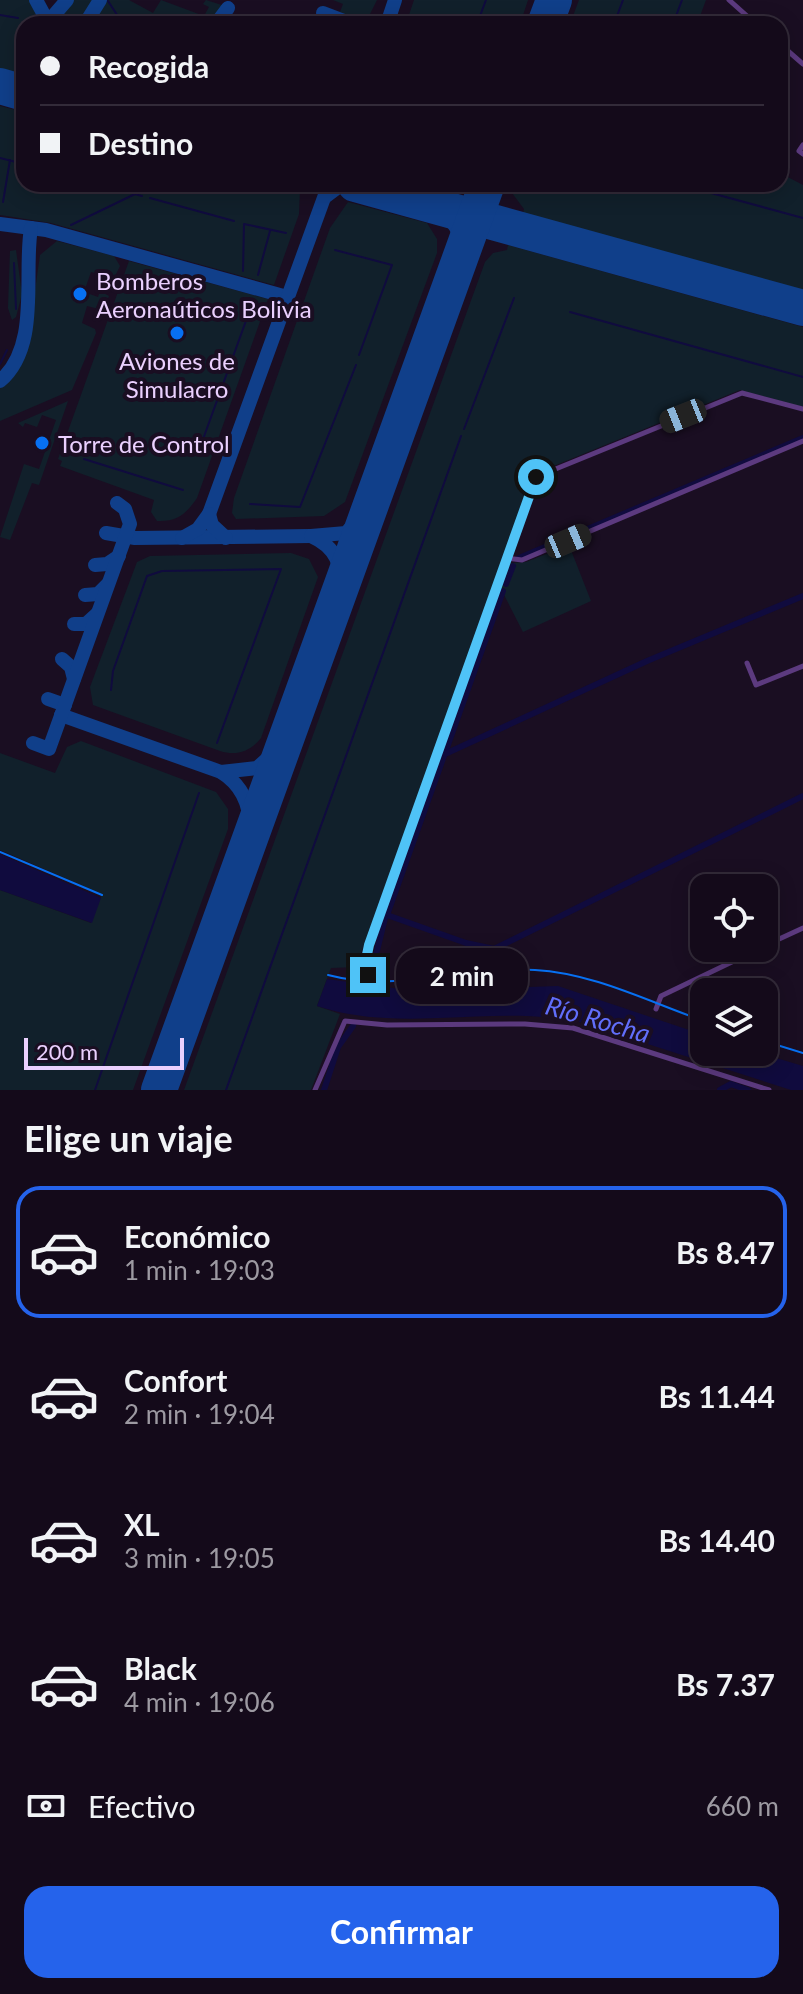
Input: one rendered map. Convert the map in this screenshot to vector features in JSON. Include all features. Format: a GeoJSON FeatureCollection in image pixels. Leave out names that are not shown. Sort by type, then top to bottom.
{"type":"FeatureCollection","features":[{"type":"Feature","properties":{"kind":"street"},"geometry":{"type":"LineString","coordinates":[[729,0],[747,16]]}},
{"type":"Feature","properties":{"kind":"street"},"geometry":{"type":"LineString","coordinates":[[368,975],[365,964],[369,945],[535,481],[542,472],[739,394],[803,409]]}},
{"type":"Feature","properties":{"kind":"street"},"geometry":{"type":"LineString","coordinates":[[506,558],[522,560],[803,441]]}},
{"type":"Feature","properties":{"kind":"street"},"geometry":{"type":"LineString","coordinates":[[747,663],[756,685],[803,666]]}},
{"type":"Feature","properties":{"kind":"street"},"geometry":{"type":"LineString","coordinates":[[778,940],[803,928]]}},
{"type":"Feature","properties":{"kind":"street"},"geometry":{"type":"LineString","coordinates":[[656,1009],[661,996],[731,962]]}},
{"type":"Feature","properties":{"kind":"street"},"geometry":{"type":"LineString","coordinates":[[315,1090],[345,1021],[573,1028],[769,1090]]}},
{"type":"Feature","properties":{"kind":"shaded area"},"geometry":{"type":"Polygon","coordinates":[[[0,0],[29,0],[38,16],[16,16],[16,73],[0,69],[0,0]]]}},
{"type":"Feature","properties":{"kind":"shaded area"},"geometry":{"type":"Polygon","coordinates":[[[69,0],[97,0],[87,16],[57,16],[69,0]]]}},
{"type":"Feature","properties":{"kind":"shaded area"},"geometry":{"type":"Polygon","coordinates":[[[103,0],[129,0],[153,13],[161,0],[204,16],[92,16],[103,0]]]}},
{"type":"Feature","properties":{"kind":"shaded area"},"geometry":{"type":"Polygon","coordinates":[[[206,0],[225,6],[218,16],[204,16],[209,7],[203,4],[206,0]]]}},
{"type":"Feature","properties":{"kind":"shaded area"},"geometry":{"type":"Polygon","coordinates":[[[333,0],[377,0],[369,16],[348,16],[340,12],[343,4],[333,0]]]}},
{"type":"Feature","properties":{"kind":"shaded area"},"geometry":{"type":"Polygon","coordinates":[[[414,0],[528,0],[523,16],[409,16],[414,0]]]}},
{"type":"Feature","properties":{"kind":"shaded area"},"geometry":{"type":"Polygon","coordinates":[[[579,0],[706,0],[700,16],[573,16],[579,0]]]}},
{"type":"Feature","properties":{"kind":"shaded area"},"geometry":{"type":"Polygon","coordinates":[[[0,106],[16,110],[16,192],[300,192],[299,214],[274,285],[51,223],[0,215],[0,106]]]}},
{"type":"Feature","properties":{"kind":"shaded area"},"geometry":{"type":"Polygon","coordinates":[[[788,177],[803,185],[803,290],[523,213],[524,209],[512,193],[788,192],[788,177]]]}},
{"type":"Feature","properties":{"kind":"shaded area"},"geometry":{"type":"Polygon","coordinates":[[[348,202],[427,223],[437,239],[437,253],[345,502],[324,516],[236,519],[232,513],[234,498],[330,228],[348,202]]]}},
{"type":"Feature","properties":{"kind":"shaded area"},"geometry":{"type":"Polygon","coordinates":[[[57,241],[114,256],[120,266],[114,278],[91,272],[84,292],[98,297],[100,291],[109,296],[103,310],[87,306],[82,323],[95,329],[96,333],[72,390],[0,421],[0,388],[21,362],[28,340],[40,255],[57,241]]]}},
{"type":"Feature","properties":{"kind":"shaded area"},"geometry":{"type":"Polygon","coordinates":[[[508,245],[803,327],[803,407],[740,390],[534,474],[356,967],[331,968],[317,1006],[340,1014],[311,1090],[184,1090],[485,262],[493,253],[507,250],[508,245]]]}},
{"type":"Feature","properties":{"kind":"shaded area"},"geometry":{"type":"Polygon","coordinates":[[[16,250],[22,294],[16,317],[12,320],[8,308],[10,251],[16,250]]]}},
{"type":"Feature","properties":{"kind":"shaded area"},"geometry":{"type":"Polygon","coordinates":[[[129,261],[268,299],[197,498],[185,513],[170,520],[157,521],[151,512],[154,500],[60,466],[62,461],[58,459],[129,261]]]}},
{"type":"Feature","properties":{"kind":"shaded area"},"geometry":{"type":"Polygon","coordinates":[[[68,401],[39,485],[32,483],[10,540],[0,537],[24,464],[39,469],[56,420],[42,415],[37,427],[25,423],[23,427],[18,423],[68,401]]]}},
{"type":"Feature","properties":{"kind":"shaded area"},"geometry":{"type":"Polygon","coordinates":[[[569,545],[591,601],[523,632],[501,589],[510,563],[526,562],[569,545]]]}},
{"type":"Feature","properties":{"kind":"shaded area"},"geometry":{"type":"Polygon","coordinates":[[[291,553],[309,559],[318,577],[261,738],[252,747],[237,753],[220,751],[93,705],[90,687],[137,562],[150,556],[291,553]]]}},
{"type":"Feature","properties":{"kind":"shaded area"},"geometry":{"type":"Polygon","coordinates":[[[81,741],[216,792],[228,809],[228,829],[133,1090],[0,1090],[0,890],[91,923],[102,894],[0,850],[0,753],[55,773],[67,747],[81,741]]]}},
{"type":"Feature","properties":{"kind":"water"},"geometry":{"type":"Polygon","coordinates":[[[0,854],[101,898],[92,923],[0,890],[0,854]]]}},
{"type":"Feature","properties":{"kind":"water","name":"Río Rocha"},"geometry":{"type":"Polygon","coordinates":[[[327,979],[415,991],[558,986],[690,1030],[690,1058],[579,1022],[546,1017],[381,1018],[317,1006],[327,979]]]}},
{"type":"Feature","properties":{"kind":"water"},"geometry":{"type":"Polygon","coordinates":[[[778,1059],[803,1066],[803,1090],[791,1090],[716,1066],[778,1066],[778,1059]]]}},
{"type":"Feature","properties":{"kind":"waterway"},"geometry":{"type":"LineString","coordinates":[[480,16],[486,0]]}},
{"type":"Feature","properties":{"kind":"waterway"},"geometry":{"type":"LineString","coordinates":[[617,16],[623,0]]}},
{"type":"Feature","properties":{"kind":"waterway"},"geometry":{"type":"LineString","coordinates":[[676,16],[682,0]]}},
{"type":"Feature","properties":{"kind":"waterway"},"geometry":{"type":"LineString","coordinates":[[108,1],[118,16]]}},
{"type":"Feature","properties":{"kind":"waterway"},"geometry":{"type":"LineString","coordinates":[[0,15],[16,18]]}},
{"type":"Feature","properties":{"kind":"waterway"},"geometry":{"type":"LineString","coordinates":[[0,158],[16,162]]}},
{"type":"Feature","properties":{"kind":"waterway"},"geometry":{"type":"LineString","coordinates":[[3,202],[10,160]]}},
{"type":"Feature","properties":{"kind":"waterway"},"geometry":{"type":"LineString","coordinates":[[127,192],[142,196]]}},
{"type":"Feature","properties":{"kind":"waterway"},"geometry":{"type":"LineString","coordinates":[[707,192],[803,218]]}},
{"type":"Feature","properties":{"kind":"waterway"},"geometry":{"type":"LineString","coordinates":[[71,225],[135,194]]}},
{"type":"Feature","properties":{"kind":"waterway"},"geometry":{"type":"LineString","coordinates":[[150,198],[234,221]]}},
{"type":"Feature","properties":{"kind":"waterway"},"geometry":{"type":"LineString","coordinates":[[243,271],[244,224],[286,233]]}},
{"type":"Feature","properties":{"kind":"waterway"},"geometry":{"type":"LineString","coordinates":[[258,275],[270,231]]}},
{"type":"Feature","properties":{"kind":"waterway"},"geometry":{"type":"LineString","coordinates":[[335,250],[392,265],[359,355]]}},
{"type":"Feature","properties":{"kind":"waterway"},"geometry":{"type":"LineString","coordinates":[[14,263],[16,309]]}},
{"type":"Feature","properties":{"kind":"waterway"},"geometry":{"type":"LineString","coordinates":[[464,429],[514,298]]}},
{"type":"Feature","properties":{"kind":"waterway"},"geometry":{"type":"LineString","coordinates":[[198,453],[251,307]]}},
{"type":"Feature","properties":{"kind":"waterway"},"geometry":{"type":"LineString","coordinates":[[570,312],[803,377]]}},
{"type":"Feature","properties":{"kind":"waterway"},"geometry":{"type":"LineString","coordinates":[[0,364],[7,350]]}},
{"type":"Feature","properties":{"kind":"waterway"},"geometry":{"type":"LineString","coordinates":[[250,504],[300,507],[356,365]]}},
{"type":"Feature","properties":{"kind":"waterway"},"geometry":{"type":"LineString","coordinates":[[226,1090],[461,436]]}},
{"type":"Feature","properties":{"kind":"waterway"},"geometry":{"type":"LineString","coordinates":[[519,558],[803,438]]}},
{"type":"Feature","properties":{"kind":"waterway"},"geometry":{"type":"LineString","coordinates":[[84,459],[183,490]]}},
{"type":"Feature","properties":{"kind":"waterway"},"geometry":{"type":"LineString","coordinates":[[506,584],[513,566]]}},
{"type":"Feature","properties":{"kind":"waterway"},"geometry":{"type":"LineString","coordinates":[[111,690],[113,671],[147,576],[162,571],[281,569],[217,743]]}},
{"type":"Feature","properties":{"kind":"waterway"},"geometry":{"type":"LineString","coordinates":[[503,591],[387,915],[466,943],[494,949],[803,796]]}},
{"type":"Feature","properties":{"kind":"waterway"},"geometry":{"type":"LineString","coordinates":[[445,754],[647,661],[803,596]]}},
{"type":"Feature","properties":{"kind":"waterway"},"geometry":{"type":"LineString","coordinates":[[95,1090],[199,793]]}},
{"type":"Feature","properties":{"kind":"waterway"},"geometry":{"type":"LineString","coordinates":[[372,971],[385,918]]}},
{"type":"Feature","properties":{"kind":"waterway"},"geometry":{"type":"LineString","coordinates":[[324,1090],[338,1047],[353,1026]]}},
{"type":"Feature","properties":{"kind":"waterway"},"geometry":{"type":"LineString","coordinates":[[720,1090],[731,1084],[748,1090]]}},
{"type":"Feature","properties":{"kind":"taxiway"},"geometry":{"type":"LineString","coordinates":[[36,0],[45,16]]}},
{"type":"Feature","properties":{"kind":"taxiway"},"geometry":{"type":"LineString","coordinates":[[53,16],[67,0]]}},
{"type":"Feature","properties":{"kind":"taxiway"},"geometry":{"type":"LineString","coordinates":[[90,16],[100,0]]}},
{"type":"Feature","properties":{"kind":"taxiway"},"geometry":{"type":"LineString","coordinates":[[390,16],[395,0]]}},
{"type":"Feature","properties":{"kind":"taxiway"},"geometry":{"type":"LineString","coordinates":[[222,16],[228,8]]}},
{"type":"Feature","properties":{"kind":"taxiway"},"geometry":{"type":"LineString","coordinates":[[323,13],[331,16]]}},
{"type":"Feature","properties":{"kind":"taxiway"},"geometry":{"type":"LineString","coordinates":[[209,514],[326,192]]}},
{"type":"Feature","properties":{"kind":"taxiway"},"geometry":{"type":"LineString","coordinates":[[325,197],[332,192]]}},
{"type":"Feature","properties":{"kind":"taxiway"},"geometry":{"type":"LineString","coordinates":[[446,209],[469,204],[481,192]]}},
{"type":"Feature","properties":{"kind":"taxiway"},"geometry":{"type":"LineString","coordinates":[[422,203],[452,221],[459,235],[462,254]]}},
{"type":"Feature","properties":{"kind":"taxiway"},"geometry":{"type":"LineString","coordinates":[[0,224],[46,230],[287,297]]}},
{"type":"Feature","properties":{"kind":"taxiway"},"geometry":{"type":"LineString","coordinates":[[0,381],[13,366],[26,329],[31,228]]}},
{"type":"Feature","properties":{"kind":"taxiway"},"geometry":{"type":"LineString","coordinates":[[33,743],[49,749],[130,524],[125,509],[117,503]]}},
{"type":"Feature","properties":{"kind":"taxiway"},"geometry":{"type":"LineString","coordinates":[[340,592],[336,558],[320,540],[311,536],[346,533],[370,507]]}},
{"type":"Feature","properties":{"kind":"taxiway"},"geometry":{"type":"LineString","coordinates":[[182,538],[198,529],[209,514],[212,525],[226,538]]}},
{"type":"Feature","properties":{"kind":"taxiway"},"geometry":{"type":"LineString","coordinates":[[106,533],[135,538],[311,536]]}},
{"type":"Feature","properties":{"kind":"taxiway"},"geometry":{"type":"LineString","coordinates":[[95,565],[107,564],[119,556]]}},
{"type":"Feature","properties":{"kind":"taxiway"},"geometry":{"type":"LineString","coordinates":[[85,595],[98,594],[107,585]]}},
{"type":"Feature","properties":{"kind":"taxiway"},"geometry":{"type":"LineString","coordinates":[[74,624],[86,624],[97,614]]}},
{"type":"Feature","properties":{"kind":"taxiway"},"geometry":{"type":"LineString","coordinates":[[62,659],[71,667],[74,679]]}},
{"type":"Feature","properties":{"kind":"taxiway"},"geometry":{"type":"LineString","coordinates":[[48,699],[65,705]]}},
{"type":"Feature","properties":{"kind":"taxiway"},"geometry":{"type":"LineString","coordinates":[[61,715],[221,772]]}},
{"type":"Feature","properties":{"kind":"taxiway"},"geometry":{"type":"LineString","coordinates":[[249,843],[250,822],[246,803],[237,786],[221,772],[257,768],[285,743]]}},
{"type":"Feature","properties":{"kind":"runway"},"geometry":{"type":"LineString","coordinates":[[548,16],[554,0]]}},
{"type":"Feature","properties":{"kind":"runway"},"geometry":{"type":"LineString","coordinates":[[0,86],[16,91]]}},
{"type":"Feature","properties":{"kind":"runway"},"geometry":{"type":"LineString","coordinates":[[384,192],[803,308]]}},
{"type":"Feature","properties":{"kind":"runway"},"geometry":{"type":"LineString","coordinates":[[159,1090],[484,192]]}},
{"type":"Feature","properties":{"kind":"tram line"},"geometry":{"type":"LineString","coordinates":[[0,852],[102,895]]}},
{"type":"Feature","properties":{"kind":"tram line"},"geometry":{"type":"LineString","coordinates":[[328,975],[379,981],[509,970],[557,972],[599,982],[690,1016]]}},
{"type":"Feature","properties":{"kind":"tram line"},"geometry":{"type":"LineString","coordinates":[[778,1045],[803,1053]]}},
{"type":"Feature","properties":{"kind":"place","name":"Bomberos Aeronaúticos Bolivia"},"geometry":{"type":"Point","coordinates":[80,294]}},
{"type":"Feature","properties":{"kind":"place","name":"Aviones de Simulacro"},"geometry":{"type":"Point","coordinates":[177,333]}},
{"type":"Feature","properties":{"kind":"place","name":"Torre de Control"},"geometry":{"type":"Point","coordinates":[42,443]}},
{"type":"Feature","properties":{"kind":"route"},"geometry":{"type":"LineString","coordinates":[[368,975],[365,964],[369,945],[536,477]]}}]}
